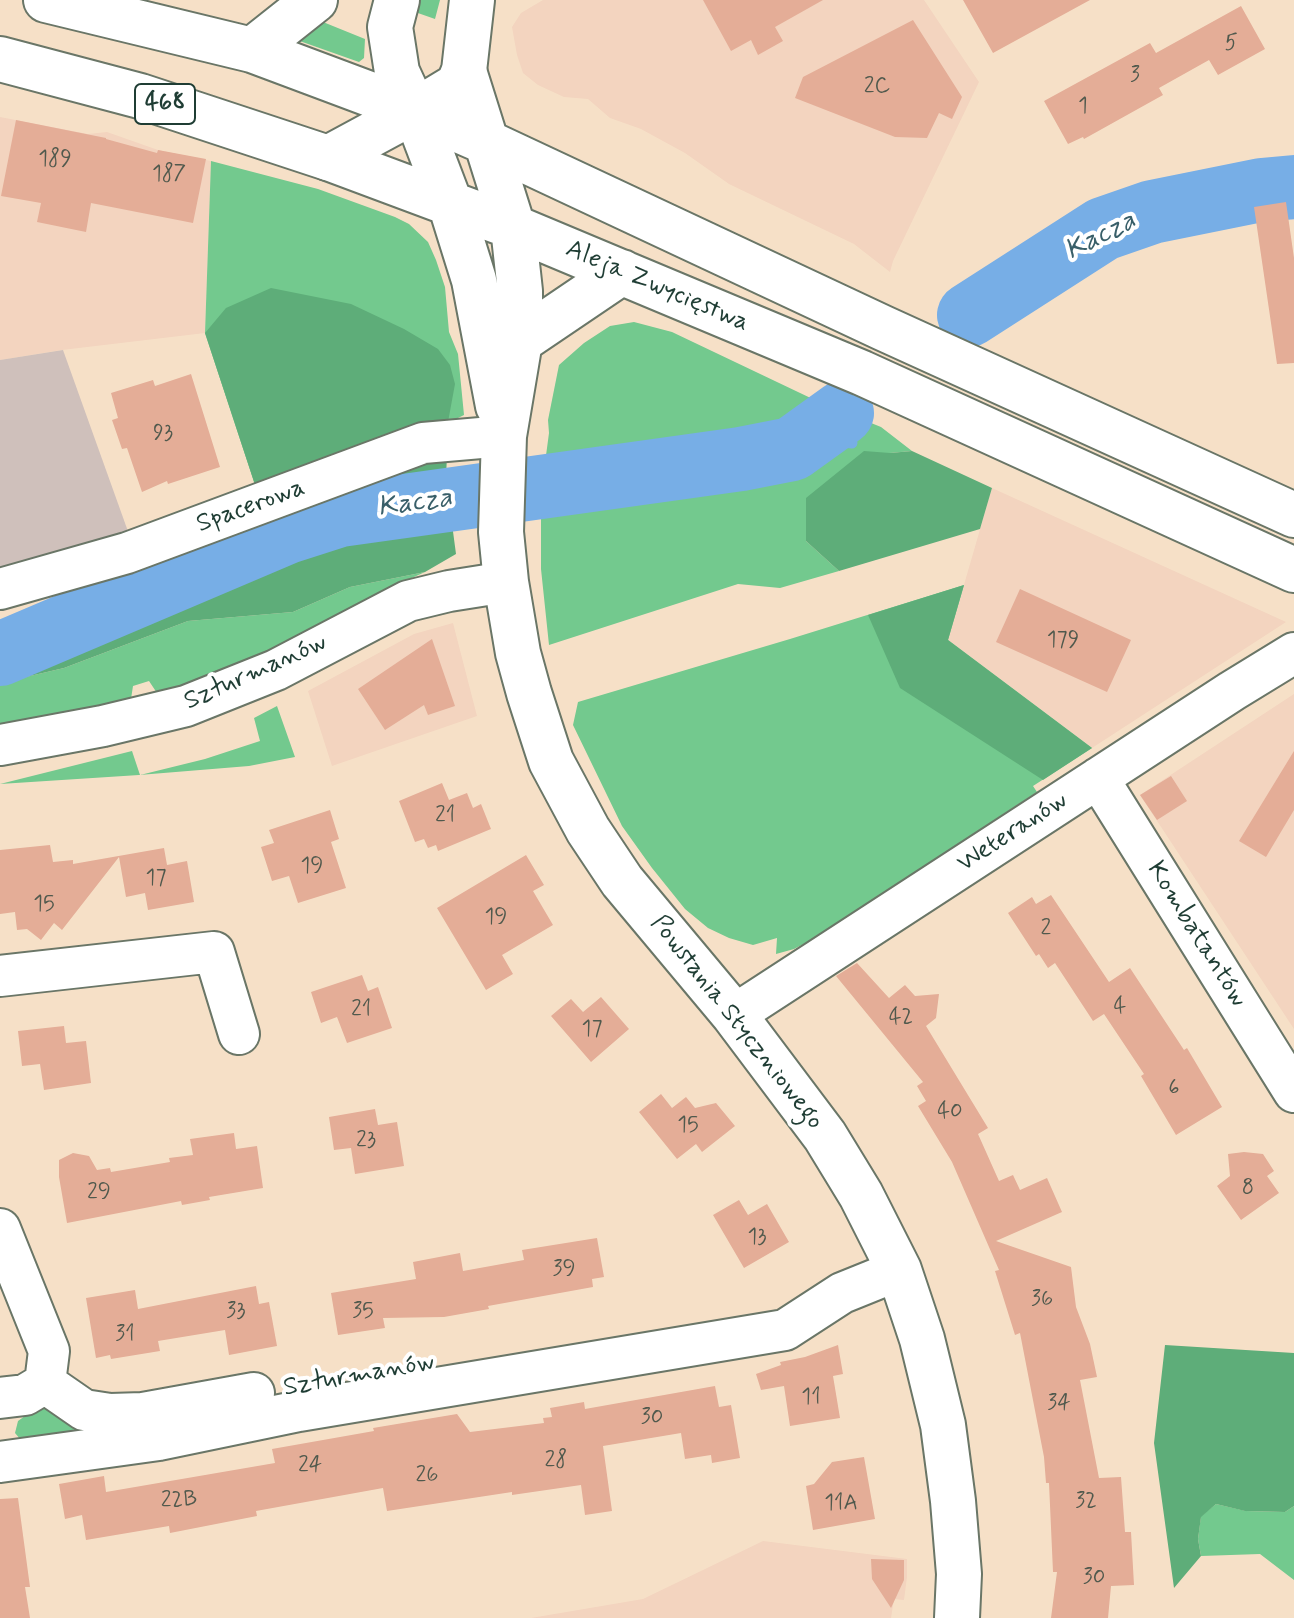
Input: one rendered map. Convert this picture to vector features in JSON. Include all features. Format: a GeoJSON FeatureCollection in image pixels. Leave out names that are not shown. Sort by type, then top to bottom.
{"type":"FeatureCollection","features":[{"type":"Feature","properties":{"kind":"main road"},"geometry":{"type":"LineString","coordinates":[[46,0],[252,50],[415,111],[1294,515]]}},
{"type":"Feature","properties":{"kind":"main road"},"geometry":{"type":"LineString","coordinates":[[252,50],[315,0]]}},
{"type":"Feature","properties":{"kind":"main road","name":"Powstania Styczniowego"},"geometry":{"type":"LineString","coordinates":[[397,0],[390,27],[397,72],[450,203],[474,280],[504,442]]}},
{"type":"Feature","properties":{"kind":"main road"},"geometry":{"type":"LineString","coordinates":[[328,158],[458,85],[464,71],[472,0]]}},
{"type":"Feature","properties":{"kind":"main road","name":"Aleja Zwycięstwa"},"geometry":{"type":"LineString","coordinates":[[0,59],[140,96],[328,158],[513,227],[862,373],[1294,570]]}},
{"type":"Feature","properties":{"kind":"main road","name":"Powstania Styczniowego"},"geometry":{"type":"LineString","coordinates":[[464,71],[513,227],[520,291],[520,341],[504,442],[501,532],[518,653],[551,761],[588,830],[622,881],[734,1015],[825,1136],[861,1195],[899,1270],[922,1339],[943,1425],[956,1530],[959,1574],[957,1618]]}},
{"type":"Feature","properties":{"kind":"main road"},"geometry":{"type":"LineString","coordinates":[[450,203],[451,187],[486,142]]}},
{"type":"Feature","properties":{"kind":"main road"},"geometry":{"type":"LineString","coordinates":[[520,341],[622,272]]}},
{"type":"Feature","properties":{"kind":"street","name":"Spacerowa"},"geometry":{"type":"LineString","coordinates":[[0,589],[127,553],[423,443],[504,442]]}},
{"type":"Feature","properties":{"kind":"street","name":"Szturmanów"},"geometry":{"type":"LineString","coordinates":[[0,745],[103,726],[186,706],[276,670],[408,601],[506,582]]}},
{"type":"Feature","properties":{"kind":"street","name":"Weteranów"},"geometry":{"type":"LineString","coordinates":[[734,1015],[1294,653]]}},
{"type":"Feature","properties":{"kind":"street","name":"Kombatantów"},"geometry":{"type":"LineString","coordinates":[[1098,778],[1294,1092]]}},
{"type":"Feature","properties":{"kind":"street"},"geometry":{"type":"LineString","coordinates":[[0,976],[214,952],[239,1034]]}},
{"type":"Feature","properties":{"kind":"street"},"geometry":{"type":"LineString","coordinates":[[0,1229],[49,1351],[45,1383],[25,1395],[0,1398]]}},
{"type":"Feature","properties":{"kind":"street","name":"Szturmanów"},"geometry":{"type":"LineString","coordinates":[[1,1454],[159,1440],[299,1411],[785,1330],[842,1293],[899,1270]]}},
{"type":"Feature","properties":{"kind":"street","name":"Szturmanów"},"geometry":{"type":"LineString","coordinates":[[45,1383],[84,1410],[110,1414],[143,1413],[842,1293]]}},
{"type":"Feature","properties":{"kind":"shaded area"},"geometry":{"type":"Polygon","coordinates":[[[543,0],[924,0],[979,82],[890,272],[854,244],[729,184],[685,153],[641,129],[610,118],[588,99],[564,97],[538,85],[523,73],[512,27],[521,13],[543,0]]]}},
{"type":"Feature","properties":{"kind":"shaded area"},"geometry":{"type":"Polygon","coordinates":[[[0,117],[88,134],[107,132],[158,150],[211,161],[205,333],[0,360],[0,117]]]}},
{"type":"Feature","properties":{"kind":"shaded area"},"geometry":{"type":"Polygon","coordinates":[[[63,350],[130,537],[0,576],[0,360],[63,350]]]}},
{"type":"Feature","properties":{"kind":"shaded area"},"geometry":{"type":"Polygon","coordinates":[[[992,488],[1286,622],[1092,748],[948,640],[992,488]]]}},
{"type":"Feature","properties":{"kind":"shaded area"},"geometry":{"type":"Polygon","coordinates":[[[453,623],[477,716],[332,766],[308,691],[414,634],[453,623]]]}},
{"type":"Feature","properties":{"kind":"shaded area"},"geometry":{"type":"Polygon","coordinates":[[[1294,694],[1294,1029],[1140,795],[1294,694]]]}},
{"type":"Feature","properties":{"kind":"shaded area"},"geometry":{"type":"Polygon","coordinates":[[[763,1541],[907,1559],[904,1600],[894,1599],[891,1618],[531,1618],[643,1599],[763,1541]]]}},
{"type":"Feature","properties":{"kind":"green space"},"geometry":{"type":"Polygon","coordinates":[[[419,0],[440,0],[435,19],[415,12],[419,0]]]}},
{"type":"Feature","properties":{"kind":"green space"},"geometry":{"type":"Polygon","coordinates":[[[323,22],[365,39],[364,58],[359,62],[294,39],[323,22]]]}},
{"type":"Feature","properties":{"kind":"green space"},"geometry":{"type":"Polygon","coordinates":[[[211,161],[318,189],[395,217],[409,224],[428,242],[445,287],[449,332],[458,354],[464,415],[258,494],[205,333],[211,161]]]}},
{"type":"Feature","properties":{"kind":"green space"},"geometry":{"type":"Polygon","coordinates":[[[271,288],[351,304],[438,349],[450,365],[455,384],[448,422],[258,494],[205,333],[226,308],[271,288]]]}},
{"type":"Feature","properties":{"kind":"green space"},"geometry":{"type":"Polygon","coordinates":[[[634,322],[672,332],[819,402],[881,427],[912,451],[890,453],[806,541],[839,571],[780,588],[738,584],[549,645],[541,569],[541,493],[548,420],[559,365],[610,326],[634,322]]]}},
{"type":"Feature","properties":{"kind":"green space"},"geometry":{"type":"Polygon","coordinates":[[[864,451],[912,451],[992,488],[980,529],[839,571],[806,541],[806,498],[864,451]]]}},
{"type":"Feature","properties":{"kind":"green space"},"geometry":{"type":"Polygon","coordinates":[[[447,454],[446,479],[456,554],[425,572],[350,587],[293,612],[188,621],[64,668],[0,683],[0,631],[120,593],[285,518],[447,454]]]}},
{"type":"Feature","properties":{"kind":"green space"},"geometry":{"type":"Polygon","coordinates":[[[425,572],[370,597],[247,665],[159,696],[149,681],[133,686],[131,699],[0,726],[0,683],[64,668],[188,621],[293,612],[350,587],[425,572]]]}},
{"type":"Feature","properties":{"kind":"green space"},"geometry":{"type":"Polygon","coordinates":[[[964,585],[948,640],[1092,748],[1033,786],[1037,792],[794,949],[776,954],[777,938],[753,945],[708,928],[685,909],[622,826],[573,725],[578,702],[964,585]]]}},
{"type":"Feature","properties":{"kind":"green space"},"geometry":{"type":"Polygon","coordinates":[[[964,585],[948,640],[1092,748],[1043,780],[900,688],[868,615],[964,585]]]}},
{"type":"Feature","properties":{"kind":"green space"},"geometry":{"type":"Polygon","coordinates":[[[277,706],[295,757],[249,766],[140,775],[260,741],[254,718],[277,706]]]}},
{"type":"Feature","properties":{"kind":"green space"},"geometry":{"type":"Polygon","coordinates":[[[132,751],[139,775],[0,784],[132,751]]]}},
{"type":"Feature","properties":{"kind":"green space"},"geometry":{"type":"Polygon","coordinates":[[[1165,1345],[1294,1353],[1294,1506],[1285,1512],[1245,1511],[1216,1504],[1201,1517],[1198,1539],[1201,1556],[1174,1588],[1154,1443],[1165,1345]]]}},
{"type":"Feature","properties":{"kind":"green space"},"geometry":{"type":"Polygon","coordinates":[[[47,1407],[60,1419],[72,1424],[105,1431],[21,1440],[15,1433],[18,1421],[36,1408],[47,1407]]]}},
{"type":"Feature","properties":{"kind":"green space"},"geometry":{"type":"Polygon","coordinates":[[[1216,1504],[1246,1511],[1285,1512],[1294,1506],[1294,1580],[1260,1554],[1201,1556],[1198,1539],[1201,1516],[1216,1504]]]}},
{"type":"Feature","properties":{"kind":"building"},"geometry":{"type":"Polygon","coordinates":[[[703,0],[823,0],[775,27],[783,41],[758,55],[751,40],[731,51],[703,0]]]}},
{"type":"Feature","properties":{"kind":"building"},"geometry":{"type":"Polygon","coordinates":[[[963,0],[1090,0],[993,53],[963,0]]]}},
{"type":"Feature","properties":{"kind":"building"},"geometry":{"type":"Polygon","coordinates":[[[1241,6],[1265,49],[1218,75],[1209,60],[1159,88],[1163,95],[1084,139],[1068,144],[1044,101],[1150,43],[1156,53],[1241,6]]]}},
{"type":"Feature","properties":{"kind":"building"},"geometry":{"type":"Polygon","coordinates":[[[913,20],[962,97],[952,119],[939,113],[927,138],[895,137],[795,98],[803,77],[913,20]]]}},
{"type":"Feature","properties":{"kind":"building"},"geometry":{"type":"Polygon","coordinates":[[[16,120],[106,138],[157,153],[158,150],[206,159],[193,223],[91,203],[86,232],[37,222],[41,203],[1,196],[16,120]]]}},
{"type":"Feature","properties":{"kind":"building"},"geometry":{"type":"Polygon","coordinates":[[[1286,202],[1294,258],[1294,363],[1277,364],[1254,207],[1286,202]]]}},
{"type":"Feature","properties":{"kind":"building"},"geometry":{"type":"Polygon","coordinates":[[[191,374],[220,467],[168,484],[167,481],[142,492],[127,448],[122,449],[112,420],[118,418],[111,393],[153,380],[155,386],[191,374]]]}},
{"type":"Feature","properties":{"kind":"building"},"geometry":{"type":"Polygon","coordinates":[[[1020,589],[1131,640],[1107,692],[996,642],[1020,589]]]}},
{"type":"Feature","properties":{"kind":"building"},"geometry":{"type":"Polygon","coordinates":[[[432,639],[455,706],[428,715],[424,705],[385,730],[358,689],[432,639]]]}},
{"type":"Feature","properties":{"kind":"building"},"geometry":{"type":"Polygon","coordinates":[[[1294,751],[1294,810],[1266,857],[1239,841],[1294,751]]]}},
{"type":"Feature","properties":{"kind":"building"},"geometry":{"type":"Polygon","coordinates":[[[1171,776],[1187,801],[1157,820],[1140,795],[1171,776]]]}},
{"type":"Feature","properties":{"kind":"building"},"geometry":{"type":"Polygon","coordinates":[[[442,783],[449,800],[467,793],[473,808],[481,804],[491,829],[438,851],[436,845],[428,848],[424,839],[415,842],[399,801],[442,783]]]}},
{"type":"Feature","properties":{"kind":"building"},"geometry":{"type":"Polygon","coordinates":[[[330,810],[339,839],[331,842],[346,888],[298,903],[289,876],[272,881],[261,847],[274,843],[269,830],[330,810]]]}},
{"type":"Feature","properties":{"kind":"building"},"geometry":{"type":"Polygon","coordinates":[[[50,845],[53,862],[73,860],[73,864],[164,848],[167,865],[187,861],[194,902],[148,910],[145,893],[126,897],[119,857],[62,930],[54,923],[41,940],[27,929],[17,930],[15,912],[0,914],[0,850],[50,845]]]}},
{"type":"Feature","properties":{"kind":"building"},"geometry":{"type":"Polygon","coordinates":[[[526,855],[544,885],[533,891],[553,925],[502,955],[513,974],[486,990],[437,908],[526,855]]]}},
{"type":"Feature","properties":{"kind":"building"},"geometry":{"type":"Polygon","coordinates":[[[1051,895],[1109,982],[1130,968],[1184,1050],[1187,1048],[1222,1107],[1176,1135],[1141,1076],[1144,1074],[1104,1014],[1093,1021],[1055,963],[1048,968],[1039,954],[1036,956],[1008,913],[1032,897],[1036,904],[1051,895]]]}},
{"type":"Feature","properties":{"kind":"building"},"geometry":{"type":"Polygon","coordinates":[[[857,963],[889,998],[905,985],[915,996],[939,994],[936,1018],[926,1026],[988,1128],[978,1134],[999,1181],[1013,1175],[1020,1190],[1047,1178],[1062,1212],[996,1241],[1071,1267],[1076,1307],[1090,1344],[1097,1377],[1080,1380],[1099,1478],[1121,1477],[1125,1532],[1131,1532],[1134,1585],[1111,1586],[1108,1618],[1051,1618],[1057,1572],[1053,1572],[1049,1483],[1046,1483],[1044,1457],[1020,1333],[1015,1335],[995,1271],[999,1270],[952,1162],[918,1106],[926,1101],[917,1086],[923,1082],[836,976],[857,963]]]}},
{"type":"Feature","properties":{"kind":"building"},"geometry":{"type":"Polygon","coordinates":[[[362,975],[368,991],[378,987],[392,1028],[347,1043],[337,1017],[321,1023],[311,992],[362,975]]]}},
{"type":"Feature","properties":{"kind":"building"},"geometry":{"type":"Polygon","coordinates":[[[601,997],[629,1029],[591,1062],[551,1016],[571,999],[583,1012],[601,997]]]}},
{"type":"Feature","properties":{"kind":"building"},"geometry":{"type":"Polygon","coordinates":[[[64,1026],[66,1043],[86,1041],[91,1083],[44,1090],[40,1064],[22,1066],[18,1031],[64,1026]]]}},
{"type":"Feature","properties":{"kind":"building"},"geometry":{"type":"Polygon","coordinates":[[[661,1094],[672,1108],[686,1097],[695,1108],[716,1103],[735,1126],[702,1152],[696,1144],[677,1159],[639,1112],[661,1094]]]}},
{"type":"Feature","properties":{"kind":"building"},"geometry":{"type":"Polygon","coordinates":[[[375,1109],[378,1125],[397,1122],[404,1166],[355,1174],[351,1148],[334,1150],[329,1117],[375,1109]]]}},
{"type":"Feature","properties":{"kind":"building"},"geometry":{"type":"Polygon","coordinates":[[[234,1133],[236,1149],[257,1146],[263,1188],[182,1205],[181,1201],[67,1223],[59,1160],[73,1153],[89,1156],[97,1170],[110,1168],[111,1172],[193,1155],[190,1139],[234,1133]]]}},
{"type":"Feature","properties":{"kind":"building"},"geometry":{"type":"Polygon","coordinates":[[[1228,1154],[1263,1154],[1274,1171],[1267,1176],[1279,1193],[1241,1220],[1217,1186],[1230,1176],[1228,1154]]]}},
{"type":"Feature","properties":{"kind":"building"},"geometry":{"type":"Polygon","coordinates":[[[739,1200],[748,1215],[767,1204],[789,1242],[744,1268],[713,1215],[739,1200]]]}},
{"type":"Feature","properties":{"kind":"building"},"geometry":{"type":"Polygon","coordinates":[[[597,1238],[604,1277],[592,1279],[593,1287],[444,1317],[383,1318],[385,1328],[338,1335],[331,1293],[416,1279],[413,1262],[460,1253],[463,1271],[524,1260],[522,1250],[597,1238]]]}},
{"type":"Feature","properties":{"kind":"building"},"geometry":{"type":"Polygon","coordinates":[[[256,1286],[259,1304],[269,1302],[277,1346],[229,1355],[225,1330],[158,1341],[160,1351],[111,1359],[110,1355],[96,1358],[86,1298],[135,1290],[138,1309],[256,1286]]]}},
{"type":"Feature","properties":{"kind":"building"},"geometry":{"type":"Polygon","coordinates":[[[838,1345],[843,1374],[833,1376],[840,1418],[790,1426],[784,1386],[761,1390],[756,1374],[781,1365],[780,1362],[838,1345]]]}},
{"type":"Feature","properties":{"kind":"building"},"geometry":{"type":"Polygon","coordinates":[[[715,1386],[719,1407],[731,1405],[740,1458],[712,1463],[711,1455],[685,1459],[681,1433],[603,1446],[612,1511],[585,1515],[581,1485],[387,1511],[383,1488],[256,1511],[257,1516],[170,1533],[169,1526],[86,1540],[82,1515],[65,1519],[59,1484],[104,1476],[106,1492],[275,1463],[272,1449],[374,1431],[373,1428],[457,1414],[470,1432],[544,1423],[543,1418],[552,1417],[550,1408],[584,1402],[585,1409],[715,1386]]]}},
{"type":"Feature","properties":{"kind":"building"},"geometry":{"type":"Polygon","coordinates":[[[864,1457],[875,1519],[813,1530],[806,1486],[814,1484],[832,1462],[864,1457]]]}},
{"type":"Feature","properties":{"kind":"building"},"geometry":{"type":"Polygon","coordinates":[[[18,1498],[30,1587],[25,1587],[30,1618],[0,1618],[0,1499],[18,1498]]]}},
{"type":"Feature","properties":{"kind":"building"},"geometry":{"type":"Polygon","coordinates":[[[871,1559],[904,1560],[904,1580],[891,1608],[872,1579],[871,1559]]]}},
{"type":"Feature","properties":{"kind":"waterway","name":"Kacza"},"geometry":{"type":"LineString","coordinates":[[969,315],[1103,229],[1152,212],[1261,190],[1294,187]]}},
{"type":"Feature","properties":{"kind":"waterway","name":"Kacza"},"geometry":{"type":"LineString","coordinates":[[0,654],[287,532],[340,515],[741,459],[792,449],[842,413]]}},
{"type":"Feature","properties":{"kind":"waterway"},"geometry":{"type":"LineString","coordinates":[[807,438],[852,443]]}}]}
